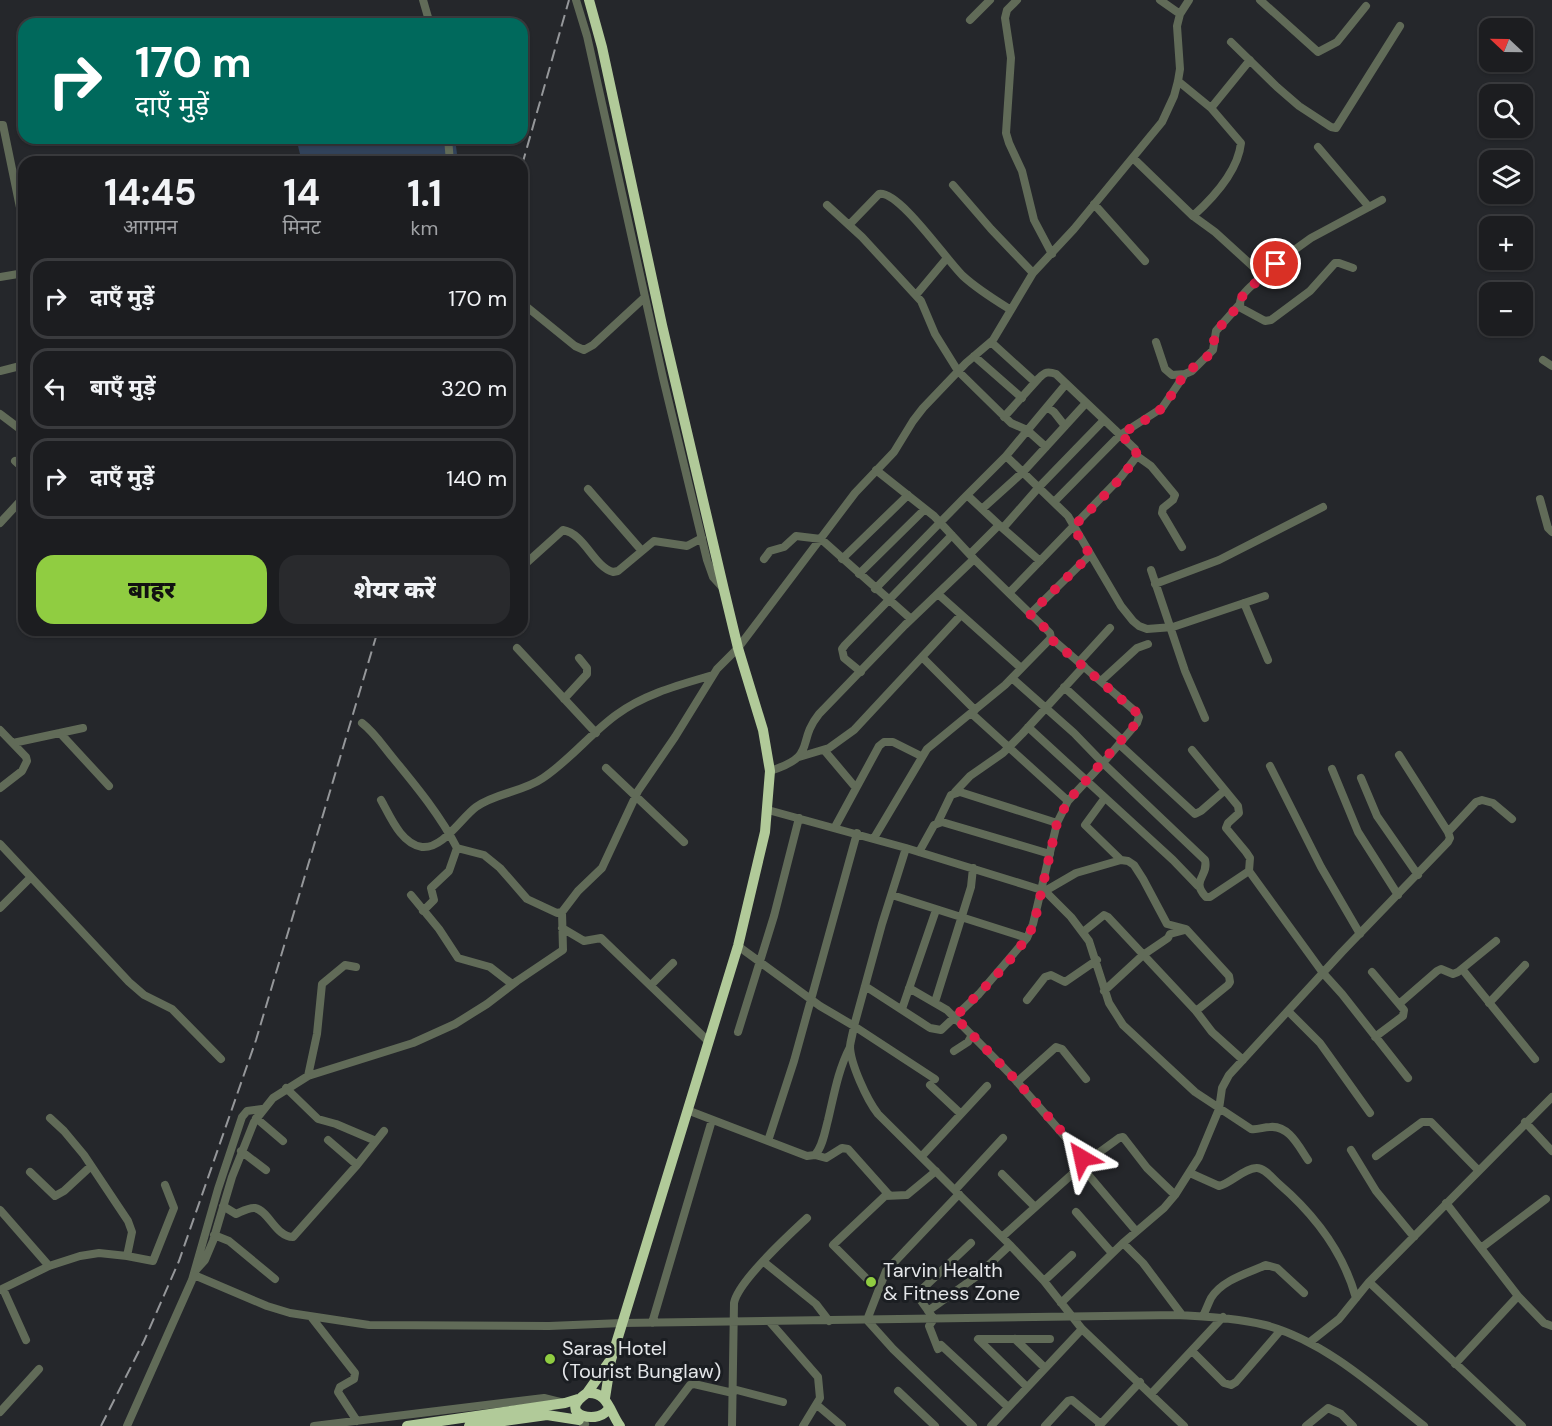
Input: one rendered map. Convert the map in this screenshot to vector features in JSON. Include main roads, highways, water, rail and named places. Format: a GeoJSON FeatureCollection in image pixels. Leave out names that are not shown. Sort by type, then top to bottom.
{"type":"FeatureCollection","features":[{"type":"Feature","properties":{"kind":"highway"},"geometry":{"type":"LineString","coordinates":[[469,1426],[547,1415],[587,1424],[602,1422],[607,1415],[611,1359],[738,946],[760,855],[768,810],[770,771],[763,730],[738,648],[724,590],[662,325],[602,47],[589,0]]}},
{"type":"Feature","properties":{"kind":"highway"},"geometry":{"type":"LineString","coordinates":[[587,1424],[575,1409],[611,1359]]}},
{"type":"Feature","properties":{"kind":"highway"},"geometry":{"type":"LineString","coordinates":[[407,1426],[564,1403],[583,1396],[600,1394],[620,1426]]}},
{"type":"Feature","properties":{"kind":"railway"},"geometry":{"type":"LineString","coordinates":[[528,144],[569,0]]}},
{"type":"Feature","properties":{"kind":"railway"},"geometry":{"type":"LineString","coordinates":[[525,156],[528,144]]}},
{"type":"Feature","properties":{"kind":"railway"},"geometry":{"type":"LineString","coordinates":[[101,1426],[144,1341],[179,1261],[256,1040],[376,636]]}},
{"type":"Feature","properties":{"kind":"place","name":"Tarvin Health & Fitness Zone"},"geometry":{"type":"Point","coordinates":[871,1282]}},
{"type":"Feature","properties":{"kind":"place","name":"Saras Hotel (Tourist Bunglaw)"},"geometry":{"type":"Point","coordinates":[550,1359]}}]}
